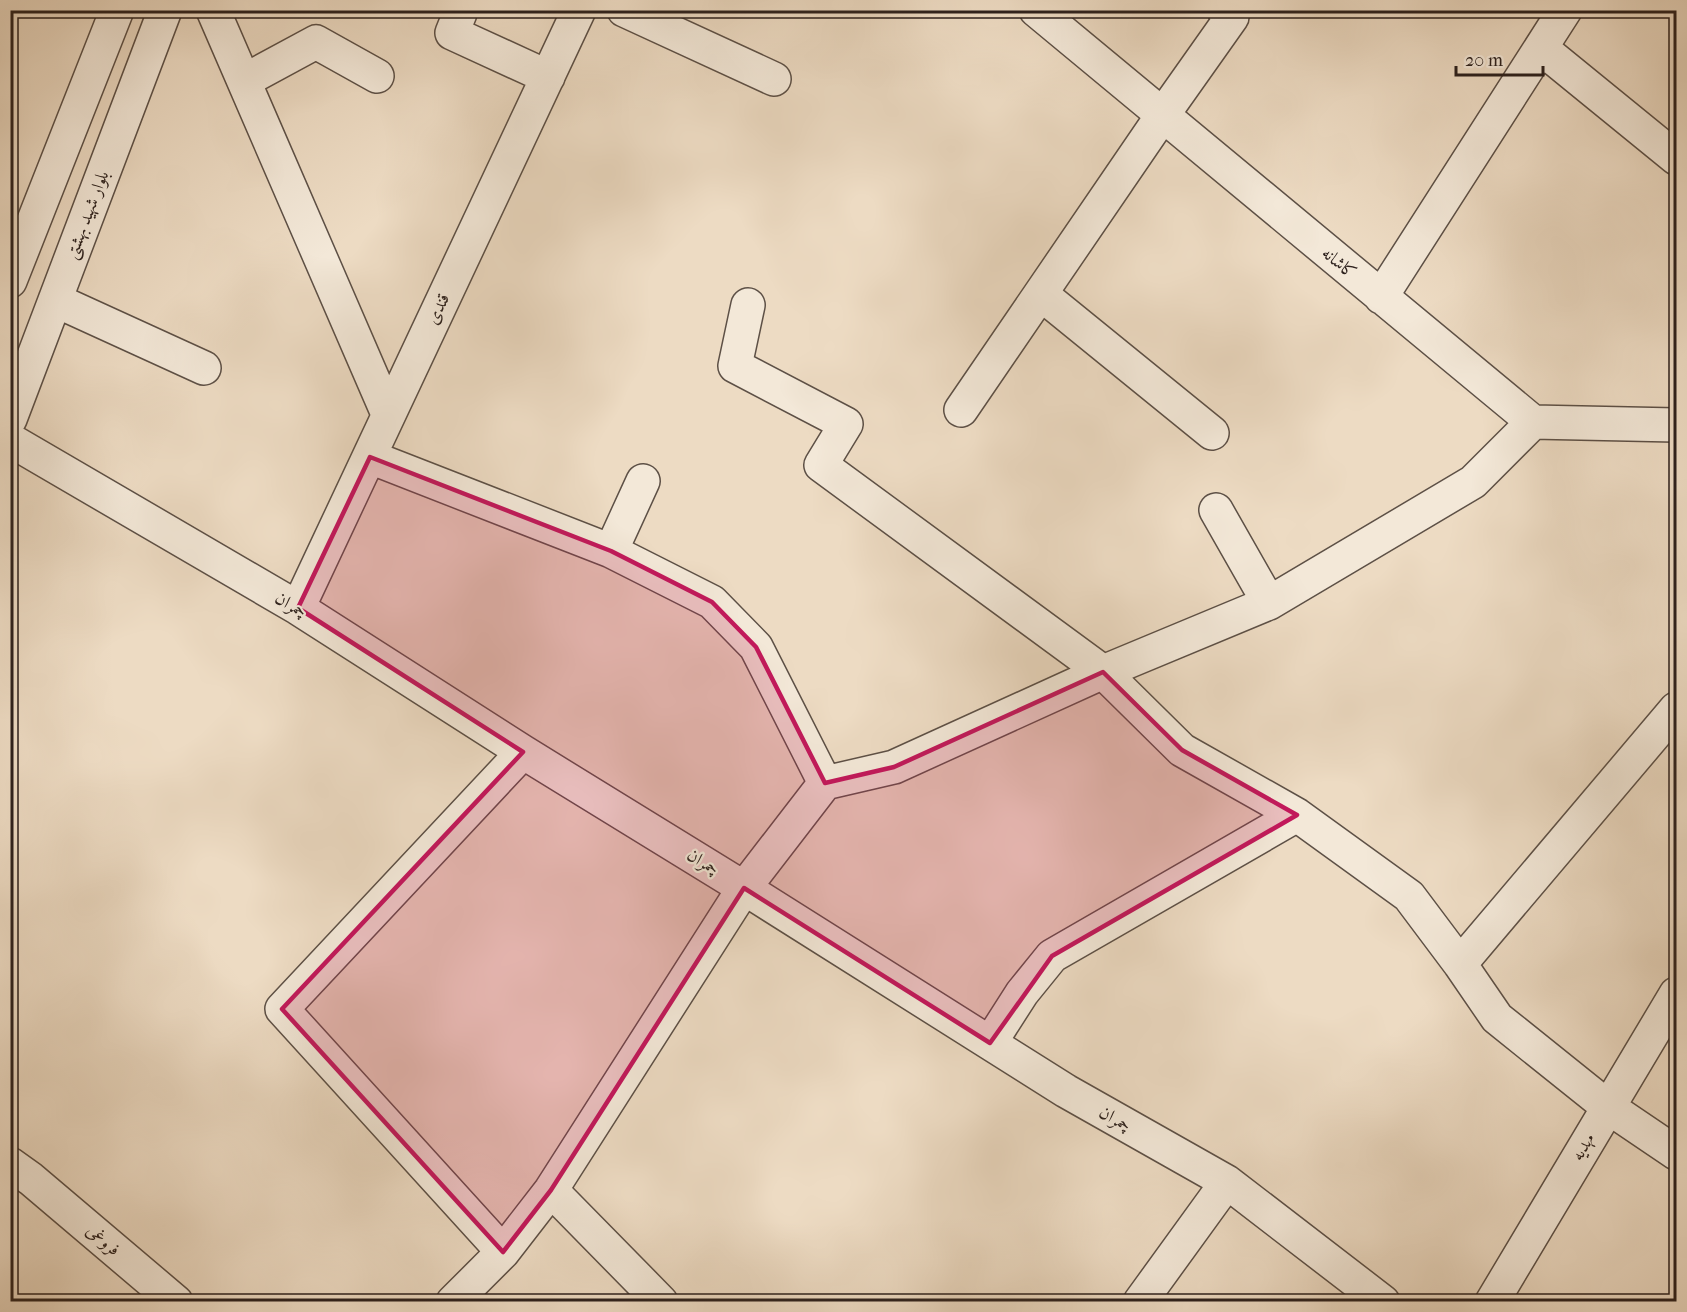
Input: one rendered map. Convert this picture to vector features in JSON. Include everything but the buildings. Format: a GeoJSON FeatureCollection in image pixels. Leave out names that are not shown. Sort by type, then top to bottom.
{"type":"FeatureCollection","features":[{"type":"Feature","properties":{"kind":"street"},"geometry":{"type":"LineString","coordinates":[[10,281],[117,10]]}},
{"type":"Feature","properties":{"kind":"street","name":"بلوار شهید بهشتی"},"geometry":{"type":"LineString","coordinates":[[10,419],[165,10]]}},
{"type":"Feature","properties":{"kind":"street"},"geometry":{"type":"LineString","coordinates":[[213,10],[388,414]]}},
{"type":"Feature","properties":{"kind":"street","name":"قندی"},"geometry":{"type":"LineString","coordinates":[[298,608],[579,10]]}},
{"type":"Feature","properties":{"kind":"street"},"geometry":{"type":"LineString","coordinates":[[624,10],[774,79]]}},
{"type":"Feature","properties":{"kind":"street"},"geometry":{"type":"LineString","coordinates":[[962,410],[1232,17],[1224,10]]}},
{"type":"Feature","properties":{"kind":"street"},"geometry":{"type":"LineString","coordinates":[[1381,297],[1565,10]]}},
{"type":"Feature","properties":{"kind":"street","name":"کاشانه"},"geometry":{"type":"LineString","coordinates":[[1038,11],[1533,422]]}},
{"type":"Feature","properties":{"kind":"street"},"geometry":{"type":"LineString","coordinates":[[460,13],[452,33],[548,77]]}},
{"type":"Feature","properties":{"kind":"street"},"geometry":{"type":"LineString","coordinates":[[244,81],[316,42],[378,76]]}},
{"type":"Feature","properties":{"kind":"street"},"geometry":{"type":"LineString","coordinates":[[1541,48],[1677,158]]}},
{"type":"Feature","properties":{"kind":"street"},"geometry":{"type":"LineString","coordinates":[[1041,294],[1212,433]]}},
{"type":"Feature","properties":{"kind":"street"},"geometry":{"type":"LineString","coordinates":[[55,300],[204,368]]}},
{"type":"Feature","properties":{"kind":"street"},"geometry":{"type":"LineString","coordinates":[[748,305],[735,366],[846,424],[820,465],[1103,672],[1182,750],[1297,815],[1408,896],[1460,964],[1497,1018],[1608,1107],[1677,1153]]}},
{"type":"Feature","properties":{"kind":"street"},"geometry":{"type":"LineString","coordinates":[[453,1302],[503,1252],[550,1190],[744,888],[825,783],[894,767],[1103,672],[1269,603],[1473,482],[1533,422],[1677,425]]}},
{"type":"Feature","properties":{"kind":"street","name":"چمران"},"geometry":{"type":"LineString","coordinates":[[10,440],[298,608],[1066,1091],[1227,1182],[1383,1302]]}},
{"type":"Feature","properties":{"kind":"street"},"geometry":{"type":"LineString","coordinates":[[370,457],[611,551],[712,602],[756,647],[825,783]]}},
{"type":"Feature","properties":{"kind":"street"},"geometry":{"type":"LineString","coordinates":[[611,551],[643,481]]}},
{"type":"Feature","properties":{"kind":"street"},"geometry":{"type":"LineString","coordinates":[[1216,510],[1269,603]]}},
{"type":"Feature","properties":{"kind":"street"},"geometry":{"type":"LineString","coordinates":[[1460,964],[1677,709]]}},
{"type":"Feature","properties":{"kind":"street"},"geometry":{"type":"LineString","coordinates":[[503,1252],[282,1009],[524,752]]}},
{"type":"Feature","properties":{"kind":"street"},"geometry":{"type":"LineString","coordinates":[[990,1043],[1022,993],[1052,956],[1297,815]]}},
{"type":"Feature","properties":{"kind":"street","name":"مهدیه"},"geometry":{"type":"LineString","coordinates":[[1492,1302],[1677,994]]}},
{"type":"Feature","properties":{"kind":"street","name":"فروغی"},"geometry":{"type":"LineString","coordinates":[[10,1148],[21,1172],[176,1302]]}},
{"type":"Feature","properties":{"kind":"street"},"geometry":{"type":"LineString","coordinates":[[1140,1302],[1227,1182]]}},
{"type":"Feature","properties":{"kind":"street"},"geometry":{"type":"LineString","coordinates":[[550,1190],[661,1302]]}},
{"type":"Feature","properties":{"kind":"highlighted area"},"geometry":{"type":"Polygon","coordinates":[[[370,457],[611,551],[712,602],[756,647],[825,783],[894,767],[1103,672],[1182,750],[1297,815],[1052,956],[990,1043],[744,888],[551,1190],[503,1252],[282,1009],[523,752],[298,608],[370,457]]]}}]}
